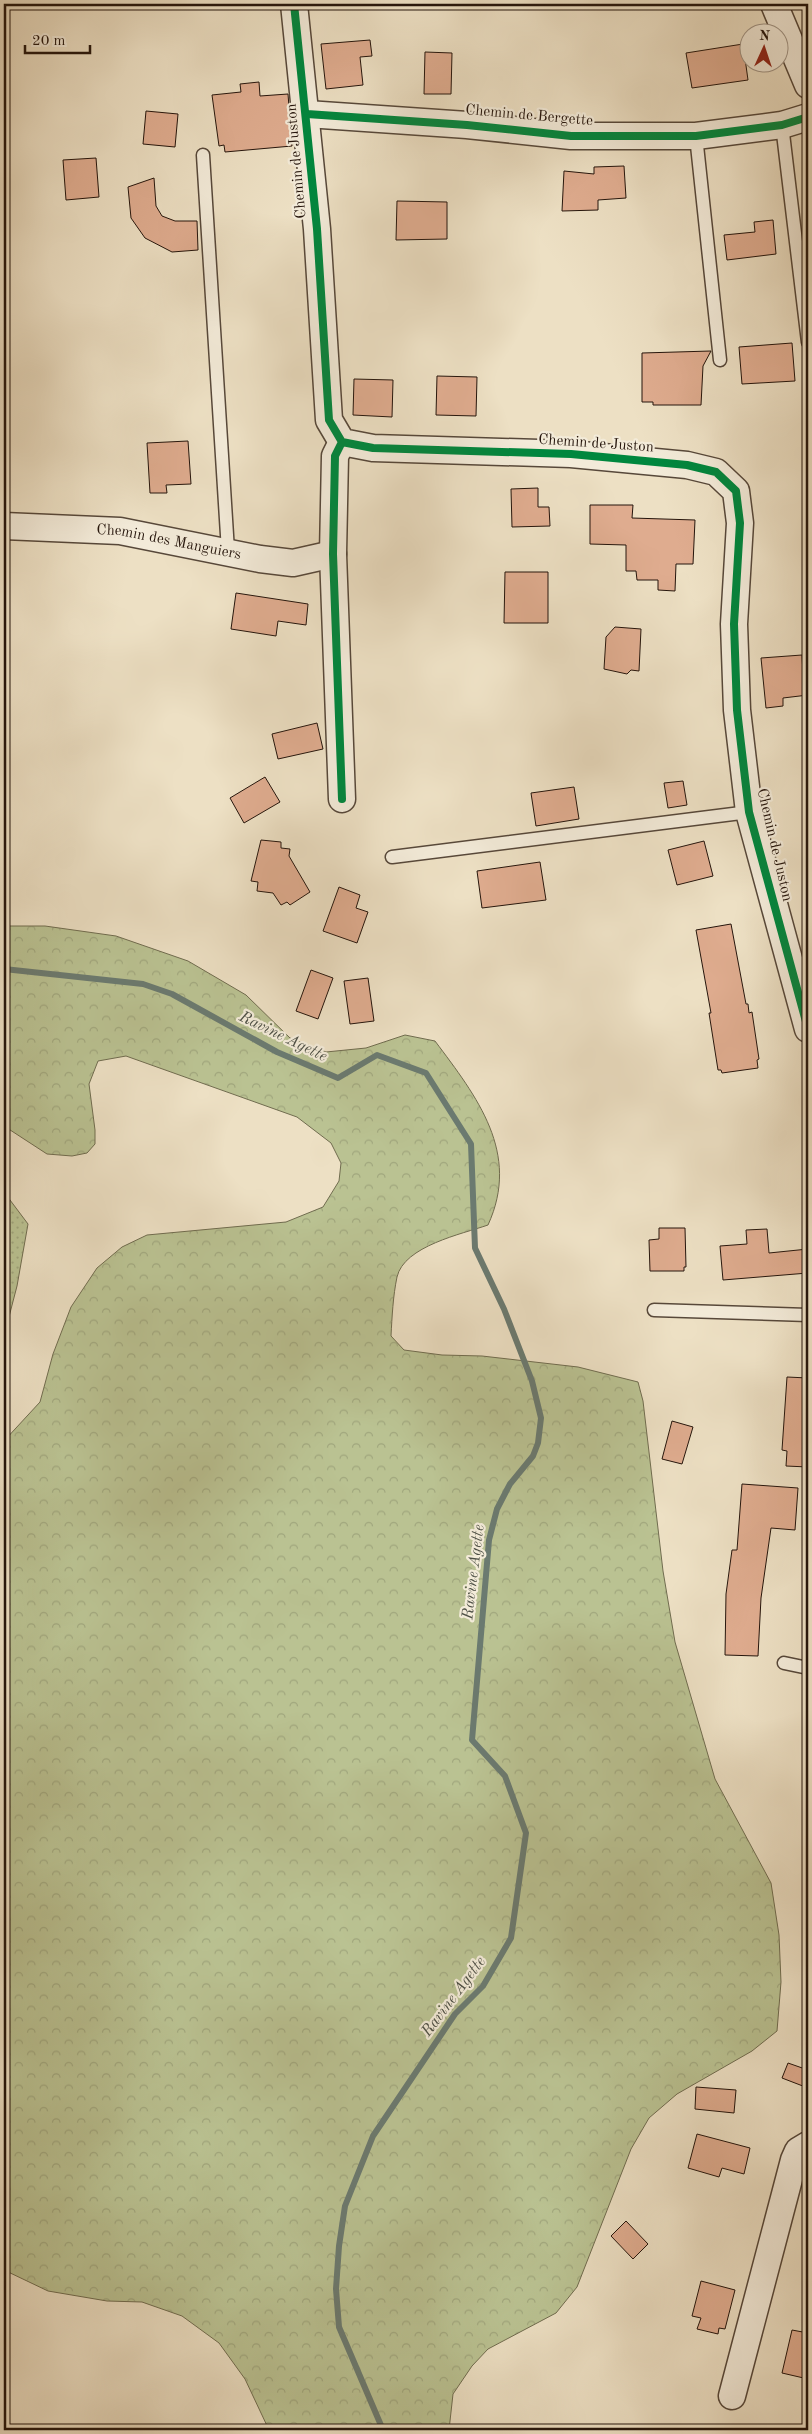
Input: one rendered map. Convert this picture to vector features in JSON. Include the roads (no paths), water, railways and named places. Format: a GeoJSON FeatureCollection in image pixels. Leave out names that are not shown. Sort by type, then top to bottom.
{"type":"FeatureCollection","features":[{"type":"Feature","properties":{"kind":"street","name":"Chemin de Juston"},"geometry":{"type":"LineString","coordinates":[[294,4],[307,114],[329,420],[342,442],[373,448],[571,454],[687,465],[716,472],[736,491],[740,523],[734,624],[737,710],[749,812],[808,1029]]}},
{"type":"Feature","properties":{"kind":"street"},"geometry":{"type":"LineString","coordinates":[[774,4],[808,85]]}},
{"type":"Feature","properties":{"kind":"street","name":"Chemin de Bergette"},"geometry":{"type":"LineString","coordinates":[[307,114],[467,125],[571,136],[696,136],[782,125],[808,117]]}},
{"type":"Feature","properties":{"kind":"street"},"geometry":{"type":"LineString","coordinates":[[342,442],[335,456],[333,554],[342,799]]}},
{"type":"Feature","properties":{"kind":"street","name":"Chemin des Manguiers"},"geometry":{"type":"LineString","coordinates":[[4,526],[120,531],[228,551],[260,559],[294,563],[333,554]]}},
{"type":"Feature","properties":{"kind":"street"},"geometry":{"type":"LineString","coordinates":[[732,2396],[794,2160],[798,2151],[808,2145]]}},
{"type":"Feature","properties":{"kind":"lane"},"geometry":{"type":"LineString","coordinates":[[782,125],[808,342]]}},
{"type":"Feature","properties":{"kind":"lane"},"geometry":{"type":"LineString","coordinates":[[696,136],[720,360]]}},
{"type":"Feature","properties":{"kind":"lane"},"geometry":{"type":"LineString","coordinates":[[204,155],[228,551]]}},
{"type":"Feature","properties":{"kind":"lane"},"geometry":{"type":"LineString","coordinates":[[392,857],[749,812]]}},
{"type":"Feature","properties":{"kind":"lane"},"geometry":{"type":"LineString","coordinates":[[654,1310],[808,1315]]}},
{"type":"Feature","properties":{"kind":"lane"},"geometry":{"type":"LineString","coordinates":[[784,1663],[808,1668]]}},
{"type":"Feature","properties":{"kind":"waterway","name":"Ravine Agette"},"geometry":{"type":"LineString","coordinates":[[4,969],[143,984],[172,994],[277,1052],[338,1078],[377,1055],[426,1073],[471,1144],[475,1248],[504,1309],[532,1381],[541,1418],[538,1443],[533,1456],[510,1484],[497,1509],[489,1540],[472,1740],[505,1776],[526,1833],[511,1938],[483,1986],[455,2014],[373,2136],[345,2206],[339,2246],[336,2289],[339,2327],[383,2430]]}}]}
